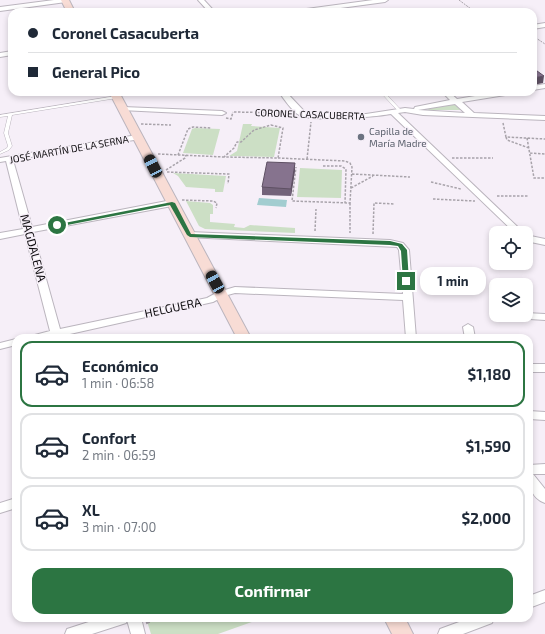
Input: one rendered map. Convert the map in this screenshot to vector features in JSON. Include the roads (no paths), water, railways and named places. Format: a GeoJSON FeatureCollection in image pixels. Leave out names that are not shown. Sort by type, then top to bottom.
{"type":"FeatureCollection","features":[{"type":"Feature","properties":{"kind":"main road"},"geometry":{"type":"LineString","coordinates":[[117,96],[137,137],[176,202],[190,235],[242,334]]}},
{"type":"Feature","properties":{"kind":"main road"},"geometry":{"type":"LineString","coordinates":[[396,622],[403,634]]}},
{"type":"Feature","properties":{"kind":"street"},"geometry":{"type":"LineString","coordinates":[[0,9],[65,0]]}},
{"type":"Feature","properties":{"kind":"street"},"geometry":{"type":"LineString","coordinates":[[201,0],[208,8]]}},
{"type":"Feature","properties":{"kind":"street"},"geometry":{"type":"LineString","coordinates":[[333,0],[342,8]]}},
{"type":"Feature","properties":{"kind":"street"},"geometry":{"type":"LineString","coordinates":[[326,8],[385,0]]}},
{"type":"Feature","properties":{"kind":"street","name":"CORONEL CASACUBERTA"},"geometry":{"type":"LineString","coordinates":[[286,96],[301,113],[356,116],[399,111],[545,118]]}},
{"type":"Feature","properties":{"kind":"street"},"geometry":{"type":"LineString","coordinates":[[450,96],[472,115]]}},
{"type":"Feature","properties":{"kind":"street"},"geometry":{"type":"LineString","coordinates":[[399,111],[487,96]]}},
{"type":"Feature","properties":{"kind":"street"},"geometry":{"type":"LineString","coordinates":[[123,109],[222,113]]}},
{"type":"Feature","properties":{"kind":"street"},"geometry":{"type":"LineString","coordinates":[[399,111],[513,226]]}},
{"type":"Feature","properties":{"kind":"street","name":"JOSÉ MARTÍN DE LA SERNA"},"geometry":{"type":"LineString","coordinates":[[5,160],[137,137]]}},
{"type":"Feature","properties":{"kind":"street","name":"MAGDALENA"},"geometry":{"type":"LineString","coordinates":[[5,160],[28,230],[55,334]]}},
{"type":"Feature","properties":{"kind":"street"},"geometry":{"type":"LineString","coordinates":[[0,236],[176,202]]}},
{"type":"Feature","properties":{"kind":"street"},"geometry":{"type":"LineString","coordinates":[[190,235],[390,243],[400,245],[404,250],[411,334]]}},
{"type":"Feature","properties":{"kind":"street"},"geometry":{"type":"LineString","coordinates":[[533,240],[544,244]]}},
{"type":"Feature","properties":{"kind":"street","name":"HELGUERA"},"geometry":{"type":"LineString","coordinates":[[65,334],[210,300],[221,294],[236,290],[407,297]]}},
{"type":"Feature","properties":{"kind":"street"},"geometry":{"type":"LineString","coordinates":[[533,316],[545,317]]}},
{"type":"Feature","properties":{"kind":"street"},"geometry":{"type":"LineString","coordinates":[[468,327],[469,334]]}},
{"type":"Feature","properties":{"kind":"street"},"geometry":{"type":"LineString","coordinates":[[0,346],[12,343]]}},
{"type":"Feature","properties":{"kind":"street"},"geometry":{"type":"LineString","coordinates":[[533,368],[545,368]]}},
{"type":"Feature","properties":{"kind":"street"},"geometry":{"type":"LineString","coordinates":[[533,415],[545,416]]}},
{"type":"Feature","properties":{"kind":"street"},"geometry":{"type":"LineString","coordinates":[[533,470],[545,470]]}},
{"type":"Feature","properties":{"kind":"street"},"geometry":{"type":"LineString","coordinates":[[533,483],[545,498]]}},
{"type":"Feature","properties":{"kind":"street"},"geometry":{"type":"LineString","coordinates":[[0,508],[12,504]]}},
{"type":"Feature","properties":{"kind":"street"},"geometry":{"type":"LineString","coordinates":[[533,600],[545,596]]}},
{"type":"Feature","properties":{"kind":"street"},"geometry":{"type":"LineString","coordinates":[[72,634],[109,622]]}},
{"type":"Feature","properties":{"kind":"street"},"geometry":{"type":"LineString","coordinates":[[135,622],[138,634]]}},
{"type":"Feature","properties":{"kind":"street"},"geometry":{"type":"LineString","coordinates":[[445,634],[476,622]]}},
{"type":"Feature","properties":{"kind":"lane"},"geometry":{"type":"LineString","coordinates":[[0,116],[105,96]]}},
{"type":"Feature","properties":{"kind":"lane"},"geometry":{"type":"LineString","coordinates":[[386,96],[399,111]]}},
{"type":"Feature","properties":{"kind":"lane"},"geometry":{"type":"LineString","coordinates":[[0,152],[8,149],[10,146],[6,133],[10,114]]}},
{"type":"Feature","properties":{"kind":"water"},"geometry":{"type":"Polygon","coordinates":[[[259,198],[287,200],[286,207],[257,205],[259,198]]]}},
{"type":"Feature","properties":{"kind":"place","name":"Capilla de María Madre"},"geometry":{"type":"Point","coordinates":[361,137]}}]}
